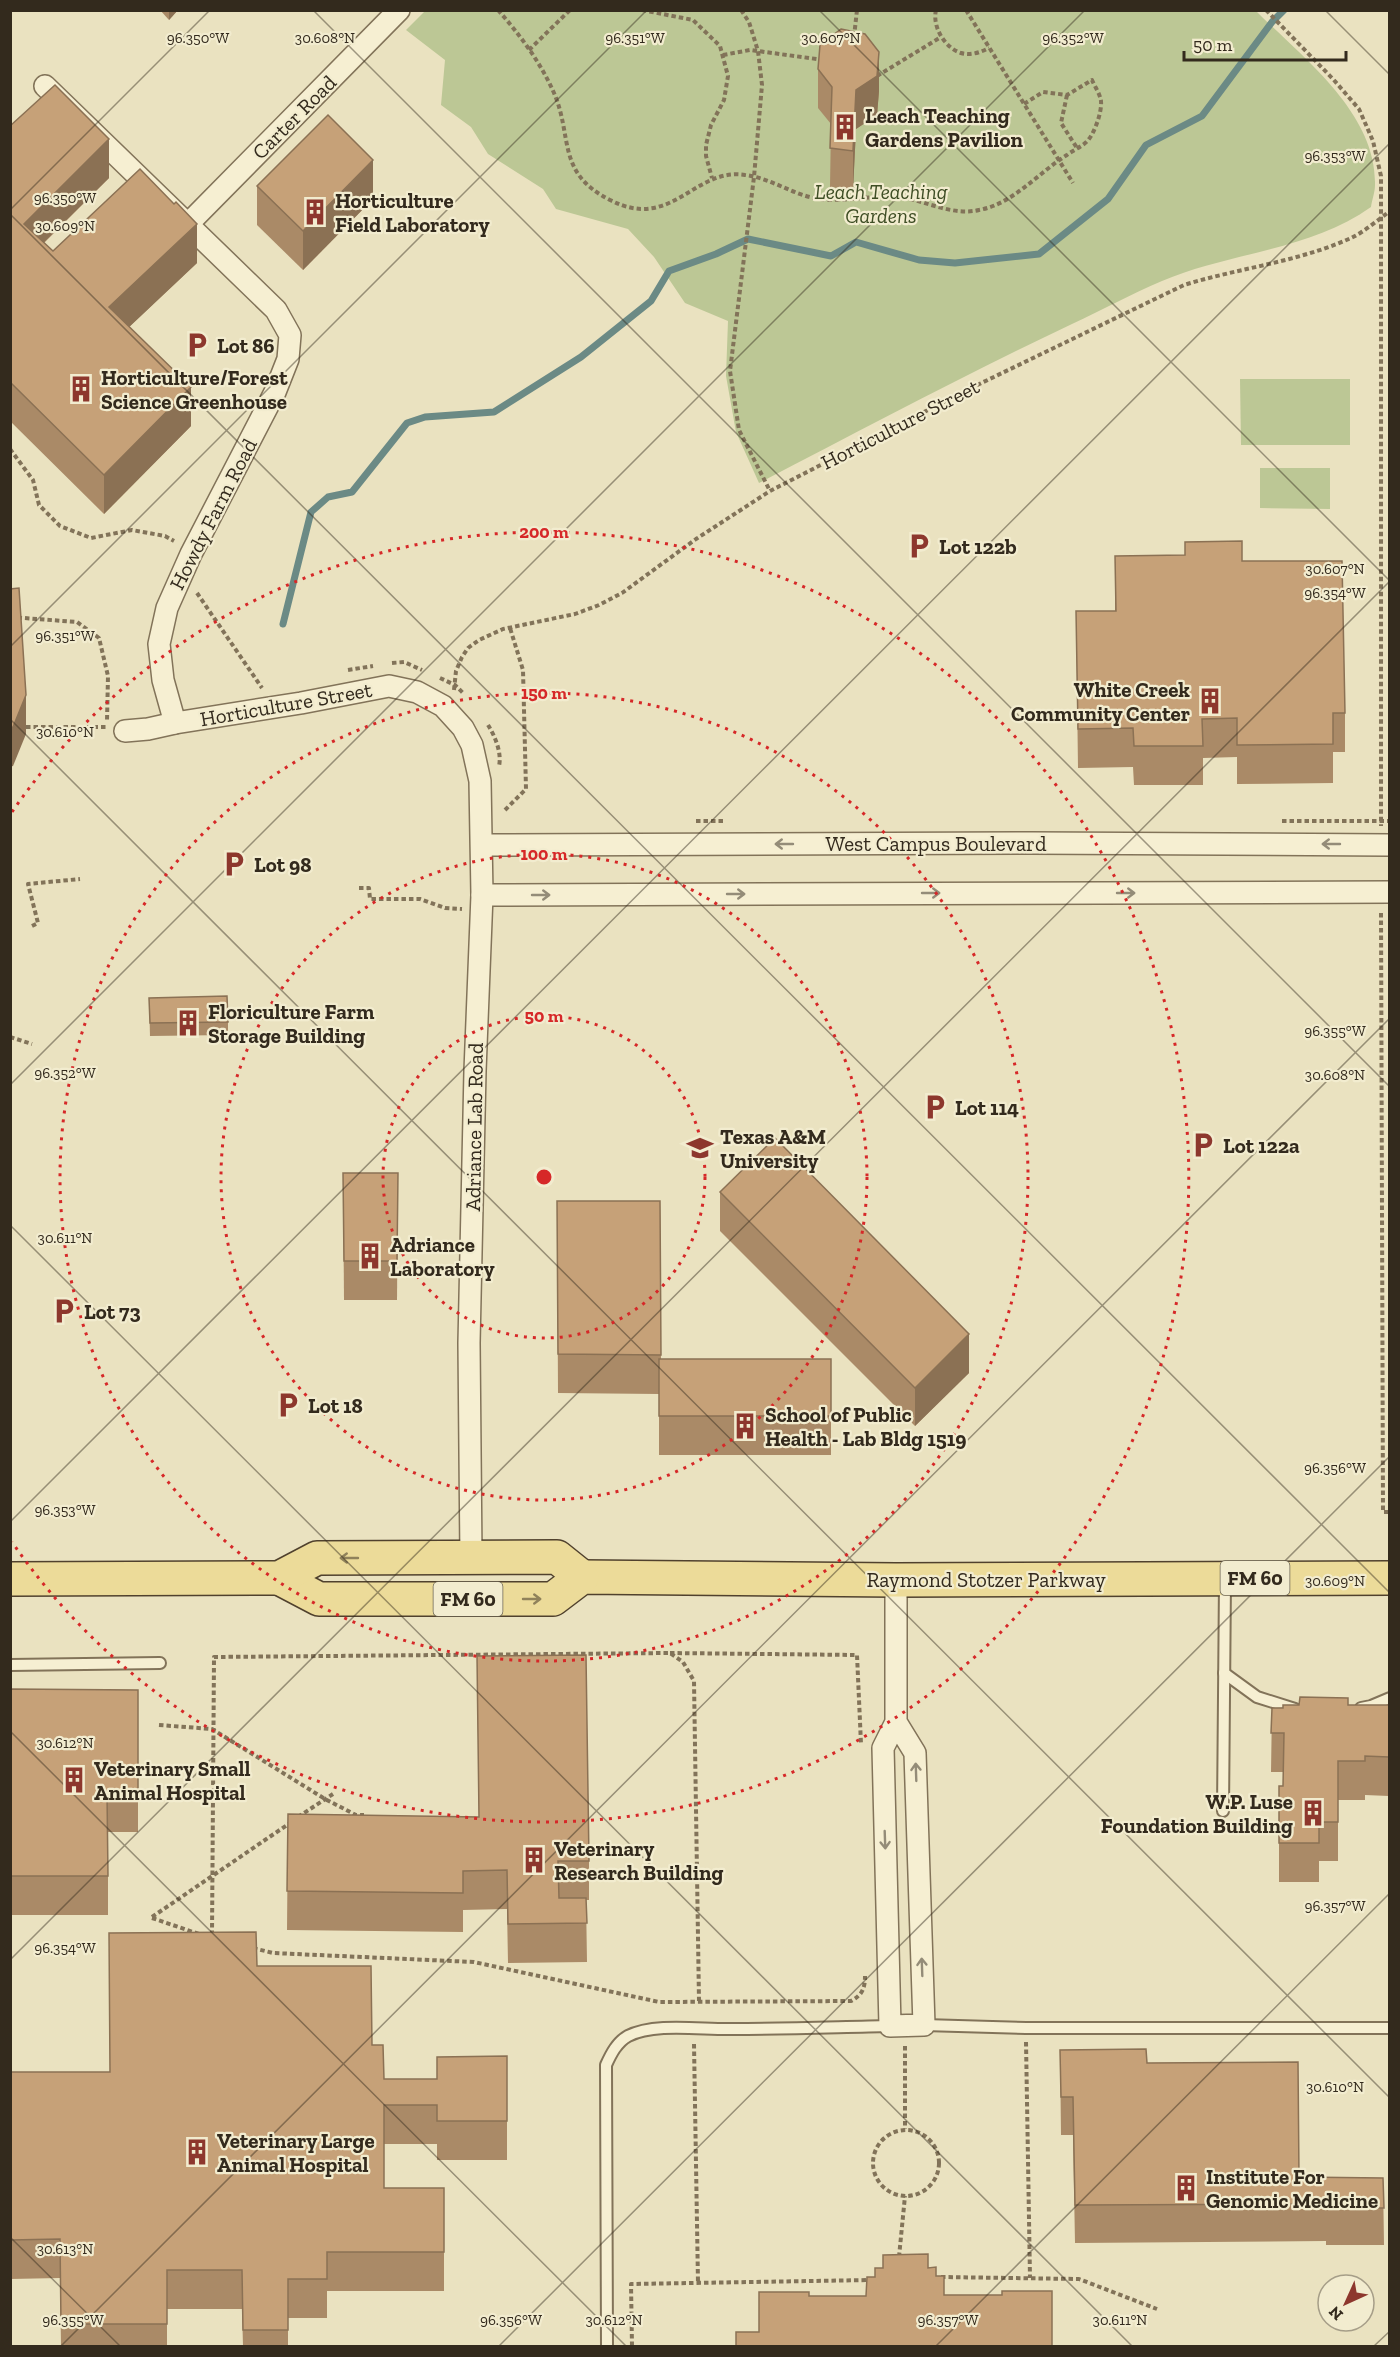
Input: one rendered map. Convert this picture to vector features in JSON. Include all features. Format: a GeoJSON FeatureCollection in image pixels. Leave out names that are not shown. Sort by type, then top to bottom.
{"type":"FeatureCollection","features":[{"type":"Feature","properties":{"kind":"main road","name":"FM 60"},"geometry":{"type":"LineString","coordinates":[[10,1579],[279,1578],[317,1558],[557,1557],[582,1577],[553,1599],[319,1599],[279,1578]]}},
{"type":"Feature","properties":{"kind":"main road"},"geometry":{"type":"LineString","coordinates":[[347,1599],[382,1579],[451,1578],[464,1569],[471,1558]]}},
{"type":"Feature","properties":{"kind":"main road","name":"Raymond Stotzer Parkway"},"geometry":{"type":"LineString","coordinates":[[582,1577],[896,1580],[1389,1578]]}},
{"type":"Feature","properties":{"kind":"street","name":"Carter Road"},"geometry":{"type":"LineString","coordinates":[[189,223],[399,10]]}},
{"type":"Feature","properties":{"kind":"street","name":"Howdy Farm Road"},"geometry":{"type":"LineString","coordinates":[[45,86],[189,223],[276,310],[290,335],[288,359],[275,392],[191,554],[167,608],[159,644],[163,680],[175,723]]}},
{"type":"Feature","properties":{"kind":"street","name":"Horticulture Street"},"geometry":{"type":"LineString","coordinates":[[116,729],[148,729],[389,686],[449,699]]}},
{"type":"Feature","properties":{"kind":"street","name":"Adriance Lab Road"},"geometry":{"type":"LineString","coordinates":[[449,699],[477,763],[480,781],[482,845],[470,1332],[471,1558]]}},
{"type":"Feature","properties":{"kind":"street","name":"West Campus Boulevard"},"geometry":{"type":"LineString","coordinates":[[482,845],[1032,843],[1385,838]]}},
{"type":"Feature","properties":{"kind":"street"},"geometry":{"type":"LineString","coordinates":[[482,895],[1385,898]]}},
{"type":"Feature","properties":{"kind":"street"},"geometry":{"type":"LineString","coordinates":[[896,1580],[896,1722],[883,1748],[906,2026]]}},
{"type":"Feature","properties":{"kind":"street"},"geometry":{"type":"LineString","coordinates":[[896,1722],[915,1753],[906,2026]]}},
{"type":"Feature","properties":{"kind":"lane"},"geometry":{"type":"LineString","coordinates":[[1223,1811],[1225,1578]]}},
{"type":"Feature","properties":{"kind":"lane"},"geometry":{"type":"LineString","coordinates":[[10,1665],[160,1663]]}},
{"type":"Feature","properties":{"kind":"lane"},"geometry":{"type":"LineString","coordinates":[[1224,1673],[1257,1697],[1290,1709],[1312,1709]]}},
{"type":"Feature","properties":{"kind":"lane"},"geometry":{"type":"LineString","coordinates":[[1353,1709],[1371,1706],[1389,1698]]}},
{"type":"Feature","properties":{"kind":"lane"},"geometry":{"type":"LineString","coordinates":[[607,2346],[606,2065],[618,2045],[627,2037],[660,2029],[906,2026],[1389,2028]]}},
{"type":"Feature","properties":{"kind":"path"},"geometry":{"type":"LineString","coordinates":[[498,10],[529,50],[553,91],[561,111],[567,151],[581,177],[596,193],[629,207],[645,209],[662,206],[678,200],[712,178],[745,175],[774,182],[794,193],[815,199],[902,197],[962,212],[979,210],[1013,196],[1088,140],[1101,99],[1092,80],[1068,95],[1043,92],[1024,104]]}},
{"type":"Feature","properties":{"kind":"path"},"geometry":{"type":"LineString","coordinates":[[529,50],[570,10]]}},
{"type":"Feature","properties":{"kind":"path"},"geometry":{"type":"LineString","coordinates":[[642,10],[693,20],[720,46],[728,76],[728,86],[711,124],[706,145],[706,156],[712,178]]}},
{"type":"Feature","properties":{"kind":"path"},"geometry":{"type":"LineString","coordinates":[[741,10],[749,22],[758,51],[762,85],[754,177],[730,371],[740,430],[770,491]]}},
{"type":"Feature","properties":{"kind":"path"},"geometry":{"type":"LineString","coordinates":[[853,42],[857,10]]}},
{"type":"Feature","properties":{"kind":"path"},"geometry":{"type":"LineString","coordinates":[[867,10],[889,10]]}},
{"type":"Feature","properties":{"kind":"path"},"geometry":{"type":"LineString","coordinates":[[936,10],[936,24],[941,37],[949,46],[961,53],[971,54],[990,48]]}},
{"type":"Feature","properties":{"kind":"path"},"geometry":{"type":"LineString","coordinates":[[966,10],[1073,183]]}},
{"type":"Feature","properties":{"kind":"path"},"geometry":{"type":"LineString","coordinates":[[1266,10],[1359,109],[1373,141],[1381,176],[1385,838]]}},
{"type":"Feature","properties":{"kind":"path"},"geometry":{"type":"LineString","coordinates":[[874,72],[878,77],[941,37]]}},
{"type":"Feature","properties":{"kind":"path"},"geometry":{"type":"LineString","coordinates":[[723,55],[750,50],[829,61]]}},
{"type":"Feature","properties":{"kind":"path"},"geometry":{"type":"LineString","coordinates":[[1068,95],[1061,123],[1077,148]]}},
{"type":"Feature","properties":{"kind":"path","name":"Horticulture Street"},"geometry":{"type":"LineString","coordinates":[[449,699],[455,685],[456,671],[468,648],[492,633],[575,614],[599,605],[622,593],[696,539],[770,491],[969,388],[1150,300],[1184,285],[1281,261],[1352,237],[1389,211]]}},
{"type":"Feature","properties":{"kind":"path"},"geometry":{"type":"LineString","coordinates":[[10,449],[33,480],[39,505],[60,526],[91,538],[132,530],[165,536],[183,545],[191,554],[195,589],[262,689],[273,687]]}},
{"type":"Feature","properties":{"kind":"path"},"geometry":{"type":"LineString","coordinates":[[10,617],[77,622],[99,638],[108,676],[116,729],[26,727]]}},
{"type":"Feature","properties":{"kind":"path"},"geometry":{"type":"LineString","coordinates":[[505,810],[526,789],[523,670],[510,628]]}},
{"type":"Feature","properties":{"kind":"path"},"geometry":{"type":"LineString","coordinates":[[342,672],[361,667],[404,662],[425,671]]}},
{"type":"Feature","properties":{"kind":"path"},"geometry":{"type":"LineString","coordinates":[[435,676],[455,685],[463,694]]}},
{"type":"Feature","properties":{"kind":"path"},"geometry":{"type":"LineString","coordinates":[[483,718],[492,732],[501,759]]}},
{"type":"Feature","properties":{"kind":"path"},"geometry":{"type":"LineString","coordinates":[[32,926],[38,923],[28,884],[80,879]]}},
{"type":"Feature","properties":{"kind":"path"},"geometry":{"type":"LineString","coordinates":[[359,888],[369,888],[370,899],[420,899],[445,908],[462,909]]}},
{"type":"Feature","properties":{"kind":"path"},"geometry":{"type":"LineString","coordinates":[[1385,898],[1381,1067],[1383,1512],[1389,1512]]}},
{"type":"Feature","properties":{"kind":"path"},"geometry":{"type":"LineString","coordinates":[[10,1037],[32,1044]]}},
{"type":"Feature","properties":{"kind":"path"},"geometry":{"type":"LineString","coordinates":[[1381,1067],[1389,1067]]}},
{"type":"Feature","properties":{"kind":"path"},"geometry":{"type":"LineString","coordinates":[[670,1653],[683,1662],[694,1681],[697,2001],[694,2029],[698,2283]]}},
{"type":"Feature","properties":{"kind":"path"},"geometry":{"type":"LineString","coordinates":[[333,1794],[325,1799],[213,1876],[160,1912],[152,1918],[212,1939],[213,1876],[212,1729],[214,1657],[670,1653],[857,1655],[861,1744]]}},
{"type":"Feature","properties":{"kind":"path"},"geometry":{"type":"LineString","coordinates":[[159,1725],[212,1729],[325,1799],[356,1815],[367,1816]]}},
{"type":"Feature","properties":{"kind":"path"},"geometry":{"type":"LineString","coordinates":[[242,1946],[273,1953],[474,1962],[659,2002],[851,2001],[861,1994],[865,1987],[865,1967]]}},
{"type":"Feature","properties":{"kind":"path"},"geometry":{"type":"LineString","coordinates":[[905,2129],[906,2026]]}},
{"type":"Feature","properties":{"kind":"path"},"geometry":{"type":"LineString","coordinates":[[1026,2028],[1030,2278]]}},
{"type":"Feature","properties":{"kind":"path"},"geometry":{"type":"LineString","coordinates":[[905,2129],[917,2131],[933,2144],[939,2163],[938,2174],[933,2183],[915,2194],[905,2196],[894,2194],[884,2188],[873,2168],[873,2157],[884,2137],[894,2131],[905,2129]]}},
{"type":"Feature","properties":{"kind":"path"},"geometry":{"type":"LineString","coordinates":[[898,2267],[905,2196]]}},
{"type":"Feature","properties":{"kind":"path"},"geometry":{"type":"LineString","coordinates":[[931,2278],[1078,2279],[1157,2309]]}},
{"type":"Feature","properties":{"kind":"path"},"geometry":{"type":"LineString","coordinates":[[632,2346],[631,2284],[878,2280]]}},
{"type":"Feature","properties":{"kind":"green space","name":"Leach Teaching Gardens"},"geometry":{"type":"Polygon","coordinates":[[[426,10],[1256,11],[1334,88],[1350,110],[1364,134],[1372,159],[1374,193],[1371,207],[1347,222],[1296,242],[1188,271],[1150,286],[954,382],[759,483],[736,432],[726,376],[728,321],[685,303],[654,257],[628,229],[556,209],[543,189],[488,154],[471,127],[441,105],[445,60],[406,30],[426,10]]]}},
{"type":"Feature","properties":{"kind":"green space"},"geometry":{"type":"Polygon","coordinates":[[[1240,379],[1350,379],[1350,445],[1241,445],[1240,379]]]}},
{"type":"Feature","properties":{"kind":"green space"},"geometry":{"type":"Polygon","coordinates":[[[1260,468],[1330,468],[1330,509],[1260,508],[1260,468]]]}},
{"type":"Feature","properties":{"kind":"building"},"geometry":{"type":"Polygon","coordinates":[[[841,29],[865,34],[879,52],[877,76],[856,90],[853,151],[830,148],[832,87],[818,69],[820,45],[841,29]]]}},
{"type":"Feature","properties":{"kind":"building"},"geometry":{"type":"Polygon","coordinates":[[[55,85],[109,139],[24,224],[53,251],[140,169],[197,224],[109,307],[191,387],[104,475],[10,382],[10,126],[55,85]]]}},
{"type":"Feature","properties":{"kind":"building"},"geometry":{"type":"Polygon","coordinates":[[[328,115],[373,160],[303,231],[257,186],[328,115]]]}},
{"type":"Feature","properties":{"kind":"building","name":"White Creek Community Center"},"geometry":{"type":"Polygon","coordinates":[[[1242,541],[1242,561],[1342,561],[1345,713],[1333,713],[1333,744],[1237,745],[1237,718],[1202,719],[1203,746],[1134,746],[1133,728],[1078,729],[1076,611],[1116,611],[1115,556],[1185,555],[1185,542],[1242,541]]]}},
{"type":"Feature","properties":{"kind":"building"},"geometry":{"type":"Polygon","coordinates":[[[19,588],[26,695],[13,727],[10,728],[10,589],[19,588]]]}},
{"type":"Feature","properties":{"kind":"building"},"geometry":{"type":"Polygon","coordinates":[[[227,996],[228,1022],[150,1023],[149,998],[227,996]]]}},
{"type":"Feature","properties":{"kind":"building"},"geometry":{"type":"Polygon","coordinates":[[[775,1138],[969,1334],[915,1388],[720,1192],[775,1138]]]}},
{"type":"Feature","properties":{"kind":"building"},"geometry":{"type":"Polygon","coordinates":[[[343,1173],[398,1173],[397,1261],[344,1261],[343,1173]]]}},
{"type":"Feature","properties":{"kind":"building"},"geometry":{"type":"Polygon","coordinates":[[[557,1201],[660,1201],[661,1355],[558,1354],[557,1201]]]}},
{"type":"Feature","properties":{"kind":"building"},"geometry":{"type":"Polygon","coordinates":[[[659,1359],[831,1359],[831,1416],[659,1416],[659,1359]]]}},
{"type":"Feature","properties":{"kind":"building"},"geometry":{"type":"Polygon","coordinates":[[[586,1655],[589,1861],[558,1861],[559,1898],[586,1898],[587,1923],[508,1924],[507,1870],[463,1871],[463,1893],[287,1891],[288,1814],[479,1817],[477,1656],[586,1655]]]}},
{"type":"Feature","properties":{"kind":"building","name":"Veterinary Small Animal Hospital"},"geometry":{"type":"Polygon","coordinates":[[[10,1689],[138,1690],[138,1793],[107,1793],[108,1876],[10,1876],[10,1689]]]}},
{"type":"Feature","properties":{"kind":"building"},"geometry":{"type":"Polygon","coordinates":[[[1300,1697],[1348,1698],[1348,1705],[1389,1705],[1389,1757],[1365,1756],[1365,1761],[1338,1761],[1338,1822],[1319,1822],[1319,1843],[1279,1843],[1279,1786],[1283,1786],[1284,1733],[1271,1733],[1272,1708],[1299,1705],[1300,1697]]]}},
{"type":"Feature","properties":{"kind":"building","name":"Veterinary Large Animal Hospital"},"geometry":{"type":"Polygon","coordinates":[[[256,1932],[257,1966],[371,1966],[372,2045],[383,2045],[384,2079],[437,2079],[437,2057],[507,2056],[507,2121],[437,2121],[437,2105],[384,2105],[384,2188],[444,2188],[444,2252],[327,2252],[327,2279],[288,2279],[288,2330],[243,2330],[242,2270],[167,2270],[167,2324],[61,2324],[60,2239],[10,2240],[10,2072],[110,2072],[109,1933],[256,1932]]]}},
{"type":"Feature","properties":{"kind":"building","name":"Institute For Genomic Medicine"},"geometry":{"type":"Polygon","coordinates":[[[1146,2049],[1147,2063],[1298,2062],[1299,2177],[1383,2178],[1384,2208],[1326,2208],[1326,2204],[1075,2205],[1073,2097],[1061,2097],[1060,2050],[1146,2049]]]}},
{"type":"Feature","properties":{"kind":"building"},"geometry":{"type":"Polygon","coordinates":[[[928,2254],[928,2268],[936,2267],[936,2276],[944,2276],[944,2295],[1002,2295],[1002,2291],[1052,2291],[1052,2346],[736,2346],[736,2332],[759,2332],[759,2292],[809,2292],[809,2296],[866,2296],[867,2277],[875,2277],[875,2268],[883,2268],[883,2255],[928,2254]]]}},
{"type":"Feature","properties":{"kind":"waterway"},"geometry":{"type":"LineString","coordinates":[[283,624],[311,512],[328,497],[352,492],[407,423],[425,417],[494,412],[581,357],[651,301],[669,271],[716,254],[748,239],[831,256],[856,242],[919,260],[955,263],[1039,254],[1108,199],[1146,145],[1202,116],[1272,22],[1284,10]]}},
{"type":"Feature","properties":{"kind":"place","name":"Leach Teaching Gardens Pavilion"},"geometry":{"type":"Point","coordinates":[845,127]}},
{"type":"Feature","properties":{"kind":"place","name":"Horticulture Field Laboratory"},"geometry":{"type":"Point","coordinates":[315,212]}},
{"type":"Feature","properties":{"kind":"place","name":"Lot 86"},"geometry":{"type":"Point","coordinates":[197,345]}},
{"type":"Feature","properties":{"kind":"place","name":"Horticulture/Forest Science Greenhouse"},"geometry":{"type":"Point","coordinates":[81,389]}},
{"type":"Feature","properties":{"kind":"place","name":"Lot 122b"},"geometry":{"type":"Point","coordinates":[919,546]}},
{"type":"Feature","properties":{"kind":"place","name":"White Creek Community Center"},"geometry":{"type":"Point","coordinates":[1210,701]}},
{"type":"Feature","properties":{"kind":"place","name":"Lot 98"},"geometry":{"type":"Point","coordinates":[234,864]}},
{"type":"Feature","properties":{"kind":"place","name":"Floriculture Farm Storage Building"},"geometry":{"type":"Point","coordinates":[188,1023]}},
{"type":"Feature","properties":{"kind":"place","name":"Lot 114"},"geometry":{"type":"Point","coordinates":[935,1107]}},
{"type":"Feature","properties":{"kind":"place","name":"Lot 122a"},"geometry":{"type":"Point","coordinates":[1203,1145]}},
{"type":"Feature","properties":{"kind":"place","name":"Texas A&M University"},"geometry":{"type":"Point","coordinates":[700,1148]}},
{"type":"Feature","properties":{"kind":"place","name":"Adriance Laboratory"},"geometry":{"type":"Point","coordinates":[370,1256]}},
{"type":"Feature","properties":{"kind":"place","name":"Lot 73"},"geometry":{"type":"Point","coordinates":[64,1311]}},
{"type":"Feature","properties":{"kind":"place","name":"Lot 18"},"geometry":{"type":"Point","coordinates":[288,1405]}},
{"type":"Feature","properties":{"kind":"place","name":"School of Public Health - Lab Bldg 1519"},"geometry":{"type":"Point","coordinates":[745,1426]}},
{"type":"Feature","properties":{"kind":"place","name":"Veterinary Small Animal Hospital"},"geometry":{"type":"Point","coordinates":[74,1780]}},
{"type":"Feature","properties":{"kind":"place","name":"W.P. Luse Foundation Building"},"geometry":{"type":"Point","coordinates":[1313,1813]}},
{"type":"Feature","properties":{"kind":"place","name":"Veterinary Research Building"},"geometry":{"type":"Point","coordinates":[534,1860]}},
{"type":"Feature","properties":{"kind":"place","name":"Veterinary Large Animal Hospital"},"geometry":{"type":"Point","coordinates":[197,2152]}},
{"type":"Feature","properties":{"kind":"place","name":"Institute For Genomic Medicine"},"geometry":{"type":"Point","coordinates":[1186,2188]}}]}
